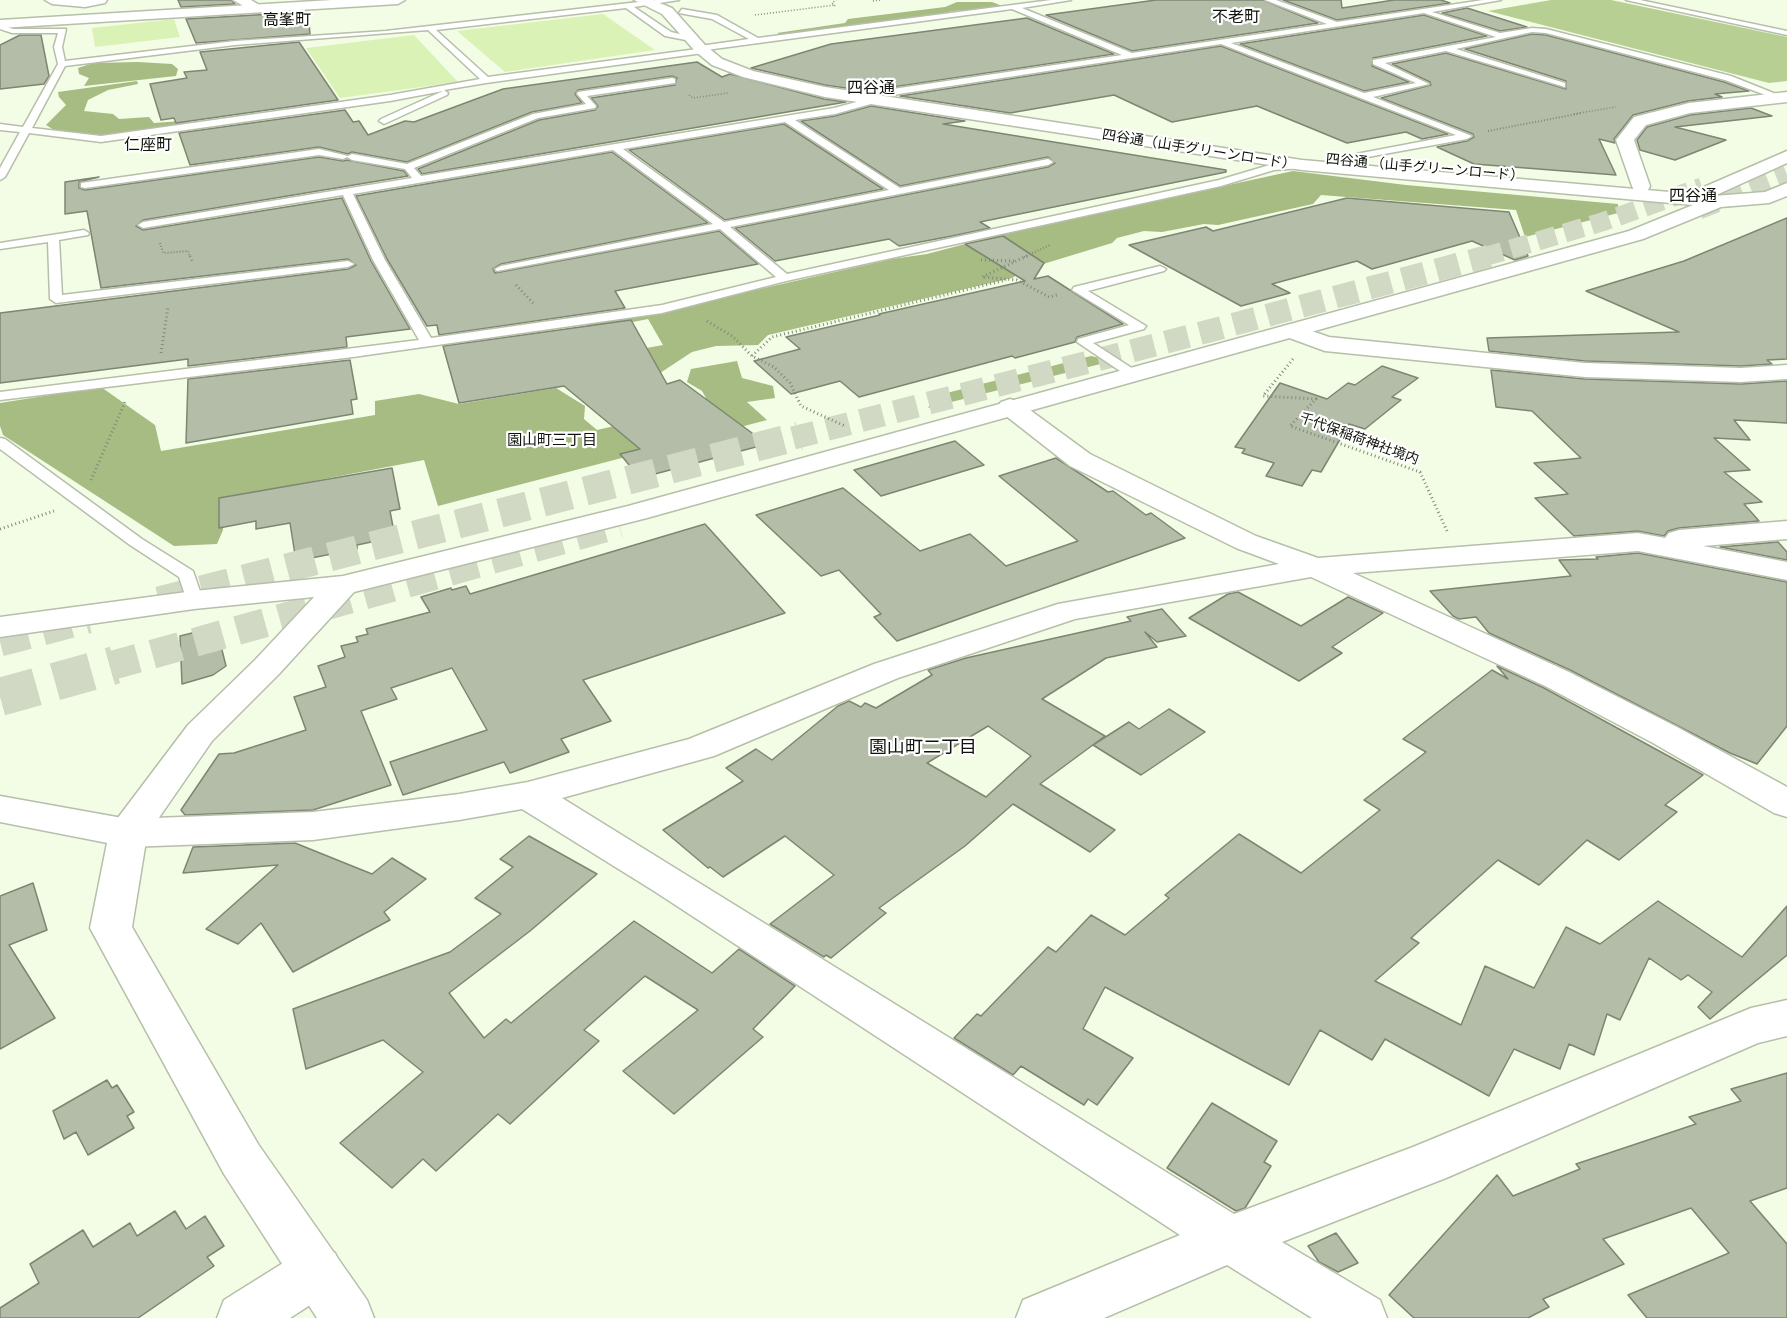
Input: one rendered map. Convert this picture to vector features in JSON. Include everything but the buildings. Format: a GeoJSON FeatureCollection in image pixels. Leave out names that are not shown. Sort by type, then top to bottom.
{"type":"FeatureCollection","features":[{"type":"Feature","properties":{"kind":"street"},"geometry":{"type":"LineString","coordinates":[[52,0],[85,3],[100,0]]}},
{"type":"Feature","properties":{"kind":"street"},"geometry":{"type":"LineString","coordinates":[[240,0],[259,9]]}},
{"type":"Feature","properties":{"kind":"street"},"geometry":{"type":"LineString","coordinates":[[0,25],[398,0]]}},
{"type":"Feature","properties":{"kind":"street","name":"四谷通（山手グリーンロード）"},"geometry":{"type":"LineString","coordinates":[[644,2],[667,11],[717,62],[748,74],[825,92],[880,97],[1302,165],[1715,197],[1787,208]]}},
{"type":"Feature","properties":{"kind":"street","name":"四谷通 （山手グリーンロード）"},"geometry":{"type":"LineString","coordinates":[[671,3],[706,22],[721,46],[732,55],[777,71],[880,97],[1305,157],[1641,186],[1715,197]]}},
{"type":"Feature","properties":{"kind":"street"},"geometry":{"type":"LineString","coordinates":[[1641,186],[1625,140],[1640,122],[1689,108],[1785,98]]}},
{"type":"Feature","properties":{"kind":"street"},"geometry":{"type":"LineString","coordinates":[[0,627],[194,600],[343,585],[637,512],[1134,374],[1301,334],[1636,235],[1715,197],[1787,156]]}},
{"type":"Feature","properties":{"kind":"street"},"geometry":{"type":"LineString","coordinates":[[1715,197],[1781,194]]}},
{"type":"Feature","properties":{"kind":"street"},"geometry":{"type":"LineString","coordinates":[[1301,334],[1325,344],[1585,370],[1741,375],[1787,372]]}},
{"type":"Feature","properties":{"kind":"street"},"geometry":{"type":"LineString","coordinates":[[1011,407],[1080,460],[1246,542],[1315,567],[1557,679],[1665,735],[1787,804]]}},
{"type":"Feature","properties":{"kind":"street"},"geometry":{"type":"LineString","coordinates":[[0,809],[128,833],[313,826],[459,807],[528,795],[701,748],[886,671],[1069,611],[1315,567],[1787,530]]}},
{"type":"Feature","properties":{"kind":"street"},"geometry":{"type":"LineString","coordinates":[[1638,542],[1787,571]]}},
{"type":"Feature","properties":{"kind":"street"},"geometry":{"type":"LineString","coordinates":[[343,585],[267,667],[200,733],[128,833],[111,928],[241,1159],[348,1318]]}},
{"type":"Feature","properties":{"kind":"street"},"geometry":{"type":"LineString","coordinates":[[528,795],[668,881],[1230,1239],[1362,1318]]}},
{"type":"Feature","properties":{"kind":"street"},"geometry":{"type":"LineString","coordinates":[[1042,1318],[1230,1239],[1429,1163],[1751,1026],[1787,1018]]}},
{"type":"Feature","properties":{"kind":"street"},"geometry":{"type":"LineString","coordinates":[[243,1318],[317,1271]]}},
{"type":"Feature","properties":{"kind":"lane"},"geometry":{"type":"LineString","coordinates":[[0,127],[101,139],[390,98],[486,80],[645,58],[699,46],[721,46],[1067,0]]}},
{"type":"Feature","properties":{"kind":"lane"},"geometry":{"type":"LineString","coordinates":[[1269,0],[1337,25]]}},
{"type":"Feature","properties":{"kind":"lane"},"geometry":{"type":"LineString","coordinates":[[148,224],[835,111],[880,97],[1497,0]]}},
{"type":"Feature","properties":{"kind":"lane"},"geometry":{"type":"LineString","coordinates":[[1630,0],[1787,33]]}},
{"type":"Feature","properties":{"kind":"lane"},"geometry":{"type":"LineString","coordinates":[[62,64],[235,44],[430,28],[628,6],[644,2],[671,3],[714,17],[758,41]]}},
{"type":"Feature","properties":{"kind":"lane"},"geometry":{"type":"LineString","coordinates":[[628,6],[668,34],[699,46]]}},
{"type":"Feature","properties":{"kind":"lane"},"geometry":{"type":"LineString","coordinates":[[1013,7],[1134,57]]}},
{"type":"Feature","properties":{"kind":"lane"},"geometry":{"type":"LineString","coordinates":[[1364,96],[1425,84],[1376,62],[1506,37],[1422,12]]}},
{"type":"Feature","properties":{"kind":"lane"},"geometry":{"type":"LineString","coordinates":[[0,25],[12,31],[63,32],[58,47],[62,64],[0,177]]}},
{"type":"Feature","properties":{"kind":"lane"},"geometry":{"type":"LineString","coordinates":[[430,28],[486,80]]}},
{"type":"Feature","properties":{"kind":"lane"},"geometry":{"type":"LineString","coordinates":[[1501,35],[1532,30],[1545,31],[1728,78],[1785,98]]}},
{"type":"Feature","properties":{"kind":"lane"},"geometry":{"type":"LineString","coordinates":[[1223,43],[1467,136]]}},
{"type":"Feature","properties":{"kind":"lane"},"geometry":{"type":"LineString","coordinates":[[1446,48],[1562,85]]}},
{"type":"Feature","properties":{"kind":"lane"},"geometry":{"type":"LineString","coordinates":[[645,58],[654,66]]}},
{"type":"Feature","properties":{"kind":"lane"},"geometry":{"type":"LineString","coordinates":[[85,185],[319,152],[408,167],[536,116],[592,106],[581,94],[672,81],[663,74]]}},
{"type":"Feature","properties":{"kind":"lane"},"geometry":{"type":"LineString","coordinates":[[384,121],[464,84]]}},
{"type":"Feature","properties":{"kind":"lane"},"geometry":{"type":"LineString","coordinates":[[787,119],[898,192]]}},
{"type":"Feature","properties":{"kind":"lane"},"geometry":{"type":"LineString","coordinates":[[1355,162],[1359,156],[1467,136]]}},
{"type":"Feature","properties":{"kind":"lane"},"geometry":{"type":"LineString","coordinates":[[616,148],[722,226],[785,278]]}},
{"type":"Feature","properties":{"kind":"lane"},"geometry":{"type":"LineString","coordinates":[[501,269],[1048,162]]}},
{"type":"Feature","properties":{"kind":"lane"},"geometry":{"type":"LineString","coordinates":[[0,396],[427,342],[662,309],[785,278],[1221,183],[1273,167],[1302,165]]}},
{"type":"Feature","properties":{"kind":"lane"},"geometry":{"type":"LineString","coordinates":[[408,167],[418,179]]}},
{"type":"Feature","properties":{"kind":"lane"},"geometry":{"type":"LineString","coordinates":[[347,192],[379,260],[427,342]]}},
{"type":"Feature","properties":{"kind":"lane"},"geometry":{"type":"LineString","coordinates":[[0,246],[84,233]]}},
{"type":"Feature","properties":{"kind":"lane"},"geometry":{"type":"LineString","coordinates":[[53,238],[56,299],[379,260]]}},
{"type":"Feature","properties":{"kind":"lane"},"geometry":{"type":"LineString","coordinates":[[1078,290],[1160,269]]}},
{"type":"Feature","properties":{"kind":"lane"},"geometry":{"type":"LineString","coordinates":[[1078,290],[1140,326],[1083,342],[1134,374]]}},
{"type":"Feature","properties":{"kind":"lane"},"geometry":{"type":"LineString","coordinates":[[0,442],[187,575],[194,600]]}},
{"type":"Feature","properties":{"kind":"path"},"geometry":{"type":"LineString","coordinates":[[873,1],[880,0]]}},
{"type":"Feature","properties":{"kind":"path"},"geometry":{"type":"LineString","coordinates":[[749,15],[835,5]]}},
{"type":"Feature","properties":{"kind":"path"},"geometry":{"type":"LineString","coordinates":[[1467,136],[1625,106]]}},
{"type":"Feature","properties":{"kind":"path"},"geometry":{"type":"LineString","coordinates":[[148,224],[163,253],[188,251],[196,274],[193,282]]}},
{"type":"Feature","properties":{"kind":"path"},"geometry":{"type":"LineString","coordinates":[[1016,261],[982,277],[1017,280],[1048,297],[1078,290]]}},
{"type":"Feature","properties":{"kind":"path"},"geometry":{"type":"LineString","coordinates":[[501,269],[553,324]]}},
{"type":"Feature","properties":{"kind":"path"},"geometry":{"type":"LineString","coordinates":[[752,356],[772,337],[1010,279]]}},
{"type":"Feature","properties":{"kind":"path"},"geometry":{"type":"LineString","coordinates":[[0,529],[82,502],[135,380],[162,352],[171,291],[145,288]]}},
{"type":"Feature","properties":{"kind":"path"},"geometry":{"type":"LineString","coordinates":[[662,309],[709,322],[732,336],[752,356],[774,367],[790,383],[801,406],[852,429]]}},
{"type":"Feature","properties":{"kind":"path","name":"千代保稲荷神社境内"},"geometry":{"type":"LineString","coordinates":[[1301,334],[1263,396],[1316,399],[1290,426],[1420,472],[1459,556]]}},
{"type":"Feature","properties":{"kind":"shaded area"},"geometry":{"type":"Polygon","coordinates":[[[1551,0],[1611,0],[1787,37],[1787,81],[1769,83],[1488,11],[1551,0]]]}},
{"type":"Feature","properties":{"kind":"shaded area"},"geometry":{"type":"Polygon","coordinates":[[[957,2],[992,2],[1005,7],[954,11],[879,24],[781,35],[777,33],[845,23],[848,19],[945,7],[957,2]]]}},
{"type":"Feature","properties":{"kind":"shaded area"},"geometry":{"type":"Polygon","coordinates":[[[603,14],[655,50],[505,72],[457,31],[603,14]]]}},
{"type":"Feature","properties":{"kind":"shaded area"},"geometry":{"type":"Polygon","coordinates":[[[174,19],[180,37],[95,47],[92,28],[174,19]]]}},
{"type":"Feature","properties":{"kind":"shaded area"},"geometry":{"type":"Polygon","coordinates":[[[414,35],[458,82],[340,98],[306,48],[414,35]]]}},
{"type":"Feature","properties":{"kind":"shaded area"},"geometry":{"type":"Polygon","coordinates":[[[93,63],[172,64],[178,69],[176,76],[84,86],[89,78],[79,74],[78,68],[93,63]]]}},
{"type":"Feature","properties":{"kind":"shaded area"},"geometry":{"type":"Polygon","coordinates":[[[137,81],[138,84],[108,90],[88,100],[84,111],[113,114],[119,119],[149,117],[154,123],[181,121],[192,124],[106,137],[54,130],[46,125],[66,105],[58,92],[137,81]]]}},
{"type":"Feature","properties":{"kind":"shaded area"},"geometry":{"type":"Polygon","coordinates":[[[1293,171],[1406,185],[1618,204],[1618,213],[1525,237],[1516,210],[1321,195],[1313,204],[1218,225],[1204,224],[1162,232],[1144,231],[1117,238],[1112,243],[1027,269],[1012,278],[768,335],[758,345],[716,346],[692,352],[654,377],[559,364],[663,345],[648,319],[603,328],[586,327],[587,323],[681,307],[1293,171]]]}},
{"type":"Feature","properties":{"kind":"shaded area"},"geometry":{"type":"Polygon","coordinates":[[[1091,356],[1112,361],[928,408],[935,396],[1091,356]]]}},
{"type":"Feature","properties":{"kind":"shaded area"},"geometry":{"type":"Polygon","coordinates":[[[737,361],[742,378],[773,386],[775,398],[747,402],[767,420],[438,506],[424,460],[224,498],[223,530],[217,544],[174,546],[3,435],[0,426],[0,403],[101,387],[155,425],[161,451],[375,415],[375,401],[419,394],[459,404],[556,388],[585,406],[584,419],[597,430],[675,412],[706,398],[702,391],[687,382],[691,369],[737,361]]]}},
{"type":"Feature","properties":{"kind":"tunnel"},"geometry":{"type":"LineString","coordinates":[[1699,210],[1787,175]]}},
{"type":"Feature","properties":{"kind":"tunnel"},"geometry":{"type":"LineString","coordinates":[[1484,257],[1602,222],[1702,187]]}},
{"type":"Feature","properties":{"kind":"tunnel"},"geometry":{"type":"LineString","coordinates":[[793,438],[1489,256]]}},
{"type":"Feature","properties":{"kind":"tunnel"},"geometry":{"type":"LineString","coordinates":[[159,601],[799,436]]}},
{"type":"Feature","properties":{"kind":"tunnel"},"geometry":{"type":"LineString","coordinates":[[110,666],[619,524]]}},
{"type":"Feature","properties":{"kind":"tunnel"},"geometry":{"type":"LineString","coordinates":[[0,642],[88,619]]}},
{"type":"Feature","properties":{"kind":"tunnel"},"geometry":{"type":"LineString","coordinates":[[0,697],[115,665]]}},
{"type":"Feature","properties":{"kind":"district","name":"不老町"},"geometry":{"type":"Point","coordinates":[1236,17]}},
{"type":"Feature","properties":{"kind":"district","name":"高峯町"},"geometry":{"type":"Point","coordinates":[287,20]}},
{"type":"Feature","properties":{"kind":"district","name":"四谷通"},"geometry":{"type":"Point","coordinates":[871,88]}},
{"type":"Feature","properties":{"kind":"district","name":"仁座町"},"geometry":{"type":"Point","coordinates":[148,145]}},
{"type":"Feature","properties":{"kind":"district","name":"四谷通"},"geometry":{"type":"Point","coordinates":[1693,196]}},
{"type":"Feature","properties":{"kind":"district","name":"園山町三丁目"},"geometry":{"type":"Point","coordinates":[552,441]}},
{"type":"Feature","properties":{"kind":"district","name":"園山町二丁目"},"geometry":{"type":"Point","coordinates":[923,748]}}]}
